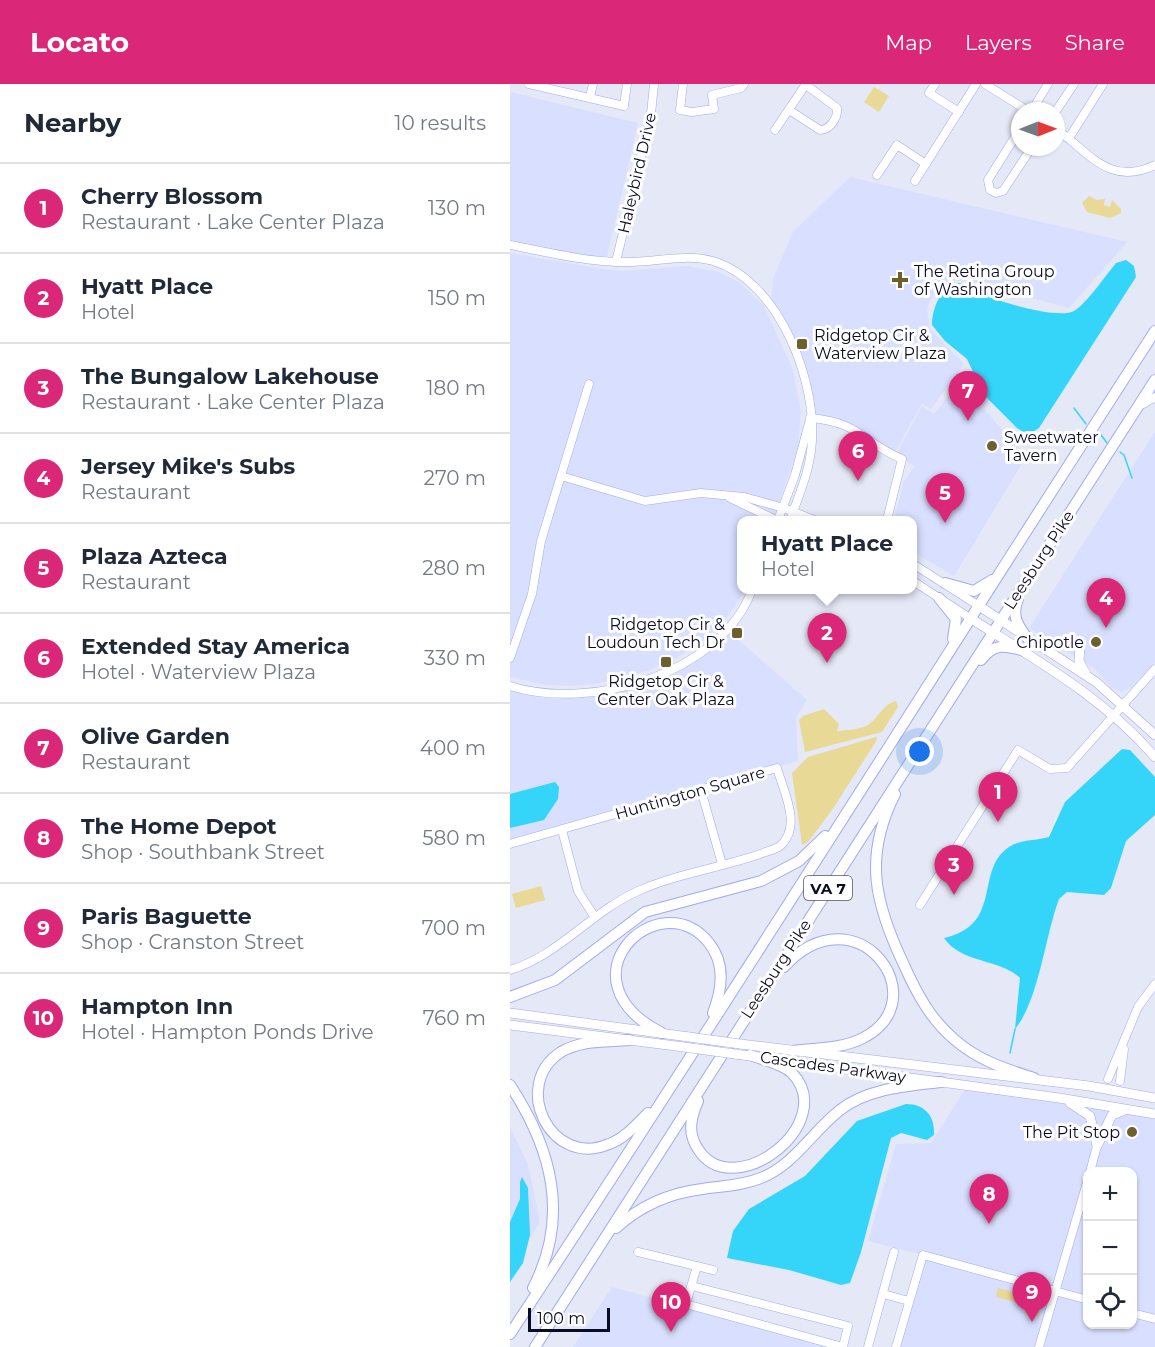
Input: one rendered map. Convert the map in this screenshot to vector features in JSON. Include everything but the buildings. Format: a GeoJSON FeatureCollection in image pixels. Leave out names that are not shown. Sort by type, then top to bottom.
{"type":"FeatureCollection","features":[{"type":"Feature","properties":{"kind":"highway","name":"Leesburg Pike"},"geometry":{"type":"LineString","coordinates":[[510,1334],[776,926],[846,810],[1155,331]]}},
{"type":"Feature","properties":{"kind":"highway","name":"Leesburg Pike"},"geometry":{"type":"LineString","coordinates":[[535,1347],[1155,380]]}},
{"type":"Feature","properties":{"kind":"highway"},"geometry":{"type":"LineString","coordinates":[[945,583],[974,591],[999,574]]}},
{"type":"Feature","properties":{"kind":"highway"},"geometry":{"type":"LineString","coordinates":[[1022,586],[1015,612],[1016,622],[1028,639]]}},
{"type":"Feature","properties":{"kind":"highway"},"geometry":{"type":"LineString","coordinates":[[939,598],[956,619],[950,649]]}},
{"type":"Feature","properties":{"kind":"highway"},"geometry":{"type":"LineString","coordinates":[[955,693],[991,648],[1007,646],[1025,651]]}},
{"type":"Feature","properties":{"kind":"highway"},"geometry":{"type":"LineString","coordinates":[[920,746],[890,805],[879,839],[875,873],[883,918],[921,1000],[943,1029],[979,1057],[1034,1078]]}},
{"type":"Feature","properties":{"kind":"highway"},"geometry":{"type":"LineString","coordinates":[[510,997],[555,980],[645,912],[747,886],[788,867],[822,841],[846,810]]}},
{"type":"Feature","properties":{"kind":"highway"},"geometry":{"type":"LineString","coordinates":[[663,1033],[628,1010],[619,994],[616,977],[619,959],[632,938],[647,928],[664,924],[694,930],[708,942],[717,957],[720,987],[706,1031]]}},
{"type":"Feature","properties":{"kind":"highway"},"geometry":{"type":"LineString","coordinates":[[760,994],[795,956],[829,939],[847,939],[865,945],[877,954],[887,967],[892,985],[890,1007],[885,1018],[871,1034],[840,1046],[792,1051]]}},
{"type":"Feature","properties":{"kind":"highway"},"geometry":{"type":"LineString","coordinates":[[629,1040],[575,1046],[552,1059],[541,1074],[536,1092],[542,1121],[553,1136],[569,1145],[586,1149],[599,1148],[627,1134],[663,1098]]}},
{"type":"Feature","properties":{"kind":"highway"},"geometry":{"type":"LineString","coordinates":[[711,1072],[692,1119],[694,1143],[701,1154],[714,1164],[732,1168],[747,1166],[771,1154],[794,1132],[800,1124],[804,1104],[801,1088],[791,1073],[778,1065],[750,1055]]}},
{"type":"Feature","properties":{"kind":"highway"},"geometry":{"type":"LineString","coordinates":[[590,1262],[616,1228],[648,1205],[688,1191],[737,1185],[760,1178],[782,1166],[844,1107],[890,1089],[941,1082]]}},
{"type":"Feature","properties":{"kind":"highway"},"geometry":{"type":"LineString","coordinates":[[510,1085],[546,1161],[552,1180],[554,1210],[553,1235],[547,1258],[510,1334]]}},
{"type":"Feature","properties":{"kind":"main road"},"geometry":{"type":"LineString","coordinates":[[979,606],[1087,676],[1155,735]]}},
{"type":"Feature","properties":{"kind":"main road"},"geometry":{"type":"LineString","coordinates":[[970,618],[1077,686],[1114,716],[1155,756]]}},
{"type":"Feature","properties":{"kind":"main road"},"geometry":{"type":"LineString","coordinates":[[1053,654],[1069,654],[1080,646],[1079,661],[1087,676]]}},
{"type":"Feature","properties":{"kind":"main road","name":"Cascades Parkway"},"geometry":{"type":"LineString","coordinates":[[510,1013],[792,1051],[1095,1086],[1155,1098]]}},
{"type":"Feature","properties":{"kind":"main road","name":"Cascades Parkway"},"geometry":{"type":"LineString","coordinates":[[510,1025],[750,1055],[1059,1098],[1155,1114]]}},
{"type":"Feature","properties":{"kind":"main road"},"geometry":{"type":"LineString","coordinates":[[1095,1086],[1108,1079]]}},
{"type":"Feature","properties":{"kind":"main road"},"geometry":{"type":"LineString","coordinates":[[1120,1081],[1135,1094]]}},
{"type":"Feature","properties":{"kind":"main road"},"geometry":{"type":"LineString","coordinates":[[1059,1098],[1078,1106],[1090,1116],[1097,1146]]}},
{"type":"Feature","properties":{"kind":"main road"},"geometry":{"type":"LineString","coordinates":[[1097,1146],[1112,1115],[1127,1109]]}},
{"type":"Feature","properties":{"kind":"street"},"geometry":{"type":"LineString","coordinates":[[529,84],[624,106],[627,84]]}},
{"type":"Feature","properties":{"kind":"street"},"geometry":{"type":"LineString","coordinates":[[590,97],[593,84]]}},
{"type":"Feature","properties":{"kind":"street","name":"Haleybird Drive"},"geometry":{"type":"LineString","coordinates":[[616,262],[651,114],[654,84]]}},
{"type":"Feature","properties":{"kind":"street"},"geometry":{"type":"LineString","coordinates":[[683,84],[680,111],[692,112],[714,109],[712,95],[723,88],[741,88],[744,84]]}},
{"type":"Feature","properties":{"kind":"street"},"geometry":{"type":"LineString","coordinates":[[775,130],[806,84],[837,108],[837,115],[830,126],[820,130],[789,110]]}},
{"type":"Feature","properties":{"kind":"street"},"geometry":{"type":"LineString","coordinates":[[935,84],[929,93],[959,112]]}},
{"type":"Feature","properties":{"kind":"street"},"geometry":{"type":"LineString","coordinates":[[915,181],[976,84]]}},
{"type":"Feature","properties":{"kind":"street"},"geometry":{"type":"LineString","coordinates":[[985,84],[1014,102]]}},
{"type":"Feature","properties":{"kind":"street"},"geometry":{"type":"LineString","coordinates":[[1037,102],[1048,84]]}},
{"type":"Feature","properties":{"kind":"street"},"geometry":{"type":"LineString","coordinates":[[1062,102],[1074,84]]}},
{"type":"Feature","properties":{"kind":"street"},"geometry":{"type":"LineString","coordinates":[[1069,138],[1103,84]]}},
{"type":"Feature","properties":{"kind":"street"},"geometry":{"type":"LineString","coordinates":[[1065,135],[1083,152],[1115,171],[1138,171],[1155,165]]}},
{"type":"Feature","properties":{"kind":"street"},"geometry":{"type":"LineString","coordinates":[[1011,143],[988,180],[990,190],[996,193],[1003,191],[1026,156]]}},
{"type":"Feature","properties":{"kind":"street"},"geometry":{"type":"LineString","coordinates":[[877,175],[897,145],[926,164]]}},
{"type":"Feature","properties":{"kind":"street"},"geometry":{"type":"LineString","coordinates":[[510,245],[616,262],[701,259],[737,271],[752,282],[771,303],[793,348],[801,368],[810,418],[812,450],[808,471],[792,516]]}},
{"type":"Feature","properties":{"kind":"street"},"geometry":{"type":"LineString","coordinates":[[510,658],[532,594],[541,541],[589,384]]}},
{"type":"Feature","properties":{"kind":"street"},"geometry":{"type":"LineString","coordinates":[[1132,416],[1143,404],[1155,397]]}},
{"type":"Feature","properties":{"kind":"street"},"geometry":{"type":"LineString","coordinates":[[779,516],[784,508],[810,418]]}},
{"type":"Feature","properties":{"kind":"street"},"geometry":{"type":"LineString","coordinates":[[810,418],[835,421],[853,427],[902,459],[888,516]]}},
{"type":"Feature","properties":{"kind":"street"},"geometry":{"type":"LineString","coordinates":[[561,477],[645,501],[701,493],[723,495],[744,497],[804,516]]}},
{"type":"Feature","properties":{"kind":"street"},"geometry":{"type":"LineString","coordinates":[[723,495],[768,516]]}},
{"type":"Feature","properties":{"kind":"street"},"geometry":{"type":"LineString","coordinates":[[917,567],[979,606]]}},
{"type":"Feature","properties":{"kind":"street"},"geometry":{"type":"LineString","coordinates":[[917,583],[970,618]]}},
{"type":"Feature","properties":{"kind":"street"},"geometry":{"type":"LineString","coordinates":[[510,686],[539,693],[583,694],[654,678],[691,660],[712,645],[737,616],[750,594]]}},
{"type":"Feature","properties":{"kind":"street"},"geometry":{"type":"LineString","coordinates":[[920,904],[1018,750],[1050,769],[1067,768],[1155,669]]}},
{"type":"Feature","properties":{"kind":"street","name":"Huntington Square"},"geometry":{"type":"LineString","coordinates":[[510,844],[777,768],[792,821],[788,838],[772,850],[648,887],[594,916],[546,954],[510,970]]}},
{"type":"Feature","properties":{"kind":"street"},"geometry":{"type":"LineString","coordinates":[[701,790],[722,864]]}},
{"type":"Feature","properties":{"kind":"street"},"geometry":{"type":"LineString","coordinates":[[562,830],[579,891],[594,916]]}},
{"type":"Feature","properties":{"kind":"street"},"geometry":{"type":"LineString","coordinates":[[1108,1079],[1138,1007],[1155,984]]}},
{"type":"Feature","properties":{"kind":"street"},"geometry":{"type":"LineString","coordinates":[[1120,1081],[1125,1036]]}},
{"type":"Feature","properties":{"kind":"street"},"geometry":{"type":"LineString","coordinates":[[1091,1167],[1097,1146]]}},
{"type":"Feature","properties":{"kind":"street"},"geometry":{"type":"LineString","coordinates":[[1039,1347],[1083,1196]]}},
{"type":"Feature","properties":{"kind":"street"},"geometry":{"type":"LineString","coordinates":[[638,1252],[713,1270]]}},
{"type":"Feature","properties":{"kind":"street"},"geometry":{"type":"LineString","coordinates":[[868,1347],[894,1252]]}},
{"type":"Feature","properties":{"kind":"street"},"geometry":{"type":"LineString","coordinates":[[896,1347],[923,1255],[1083,1299]]}},
{"type":"Feature","properties":{"kind":"street"},"geometry":{"type":"LineString","coordinates":[[687,1304],[698,1266]]}},
{"type":"Feature","properties":{"kind":"street"},"geometry":{"type":"LineString","coordinates":[[671,1300],[843,1347],[848,1326],[692,1286]]}},
{"type":"Feature","properties":{"kind":"street"},"geometry":{"type":"LineString","coordinates":[[883,1294],[909,1301]]}},
{"type":"Feature","properties":{"kind":"street"},"geometry":{"type":"LineString","coordinates":[[1137,1314],[1155,1319]]}},
{"type":"Feature","properties":{"kind":"shaded area"},"geometry":{"type":"Polygon","coordinates":[[[874,87],[889,96],[879,112],[864,102],[874,87]]]}},
{"type":"Feature","properties":{"kind":"shaded area"},"geometry":{"type":"Polygon","coordinates":[[[510,92],[638,123],[606,261],[510,245],[510,92]]]}},
{"type":"Feature","properties":{"kind":"shaded area"},"geometry":{"type":"Polygon","coordinates":[[[850,177],[1127,242],[1069,308],[967,281],[953,280],[942,286],[929,302],[927,310],[930,329],[964,364],[931,409],[922,404],[893,455],[866,435],[810,418],[801,368],[771,303],[773,279],[793,232],[850,177]]]}},
{"type":"Feature","properties":{"kind":"shaded area"},"geometry":{"type":"Polygon","coordinates":[[[1089,196],[1097,200],[1105,199],[1104,205],[1110,207],[1112,200],[1121,209],[1121,213],[1110,218],[1087,212],[1082,203],[1089,196]]]}},
{"type":"Feature","properties":{"kind":"shaded area"},"geometry":{"type":"Polygon","coordinates":[[[510,253],[622,271],[688,266],[719,272],[740,283],[764,306],[793,370],[801,412],[798,447],[774,516],[737,516],[737,594],[742,594],[727,617],[702,642],[678,657],[650,670],[596,684],[572,686],[545,685],[510,677],[510,253]]]}},
{"type":"Feature","properties":{"kind":"shaded area"},"geometry":{"type":"Polygon","coordinates":[[[953,391],[984,409],[1026,457],[954,576],[917,554],[917,516],[895,516],[904,481],[915,466],[896,455],[922,406],[934,414],[953,391]]]}},
{"type":"Feature","properties":{"kind":"shaded area"},"geometry":{"type":"Polygon","coordinates":[[[1155,432],[1155,663],[1132,687],[1122,692],[1112,688],[1095,669],[1029,628],[1155,432]]]}},
{"type":"Feature","properties":{"kind":"shaded area"},"geometry":{"type":"Polygon","coordinates":[[[726,629],[807,700],[796,718],[798,761],[510,844],[510,686],[548,694],[630,685],[691,660],[726,629]]]}},
{"type":"Feature","properties":{"kind":"shaded area"},"geometry":{"type":"Polygon","coordinates":[[[896,701],[898,707],[882,732],[805,752],[799,720],[803,716],[824,709],[839,724],[837,731],[856,729],[870,723],[887,705],[896,701]]]}},
{"type":"Feature","properties":{"kind":"shaded area"},"geometry":{"type":"Polygon","coordinates":[[[876,737],[877,740],[832,810],[808,842],[802,845],[792,773],[808,757],[876,737]]]}},
{"type":"Feature","properties":{"kind":"shaded area"},"geometry":{"type":"Polygon","coordinates":[[[541,886],[545,900],[516,908],[512,894],[541,886]]]}},
{"type":"Feature","properties":{"kind":"shaded area"},"geometry":{"type":"Polygon","coordinates":[[[968,1085],[1155,1114],[1155,1347],[896,1347],[923,1255],[868,1241],[896,1144],[931,1143],[968,1085]]]}},
{"type":"Feature","properties":{"kind":"shaded area"},"geometry":{"type":"Polygon","coordinates":[[[510,1127],[528,1165],[540,1222],[510,1270],[510,1127]]]}},
{"type":"Feature","properties":{"kind":"shaded area"},"geometry":{"type":"Polygon","coordinates":[[[612,1287],[711,1314],[828,1347],[573,1347],[612,1287]]]}},
{"type":"Feature","properties":{"kind":"shaded area"},"geometry":{"type":"Polygon","coordinates":[[[998,1288],[1043,1300],[1038,1317],[1024,1313],[1025,1305],[996,1297],[998,1288]]]}},
{"type":"Feature","properties":{"kind":"water"},"geometry":{"type":"Polygon","coordinates":[[[1126,260],[1134,266],[1136,277],[1039,428],[1028,435],[1017,428],[984,395],[967,359],[945,341],[932,325],[934,310],[941,295],[946,289],[960,283],[969,284],[993,298],[1021,307],[1057,313],[1074,311],[1116,263],[1126,260]]]}},
{"type":"Feature","properties":{"kind":"water"},"geometry":{"type":"Polygon","coordinates":[[[1122,749],[1130,750],[1155,777],[1155,815],[1126,841],[1111,888],[1104,895],[1067,892],[1059,899],[1036,985],[1023,1017],[1015,1029],[1020,978],[1002,967],[970,957],[944,938],[963,931],[975,922],[982,910],[993,869],[999,857],[1014,844],[1049,837],[1065,802],[1122,749]]]}},
{"type":"Feature","properties":{"kind":"water"},"geometry":{"type":"Polygon","coordinates":[[[555,782],[559,787],[558,799],[544,820],[510,828],[510,794],[555,782]]]}},
{"type":"Feature","properties":{"kind":"water"},"geometry":{"type":"Polygon","coordinates":[[[906,1104],[919,1106],[928,1112],[933,1122],[934,1135],[927,1140],[901,1133],[891,1138],[861,1252],[850,1283],[841,1285],[789,1270],[727,1258],[733,1231],[749,1209],[805,1176],[857,1121],[906,1104]]]}},
{"type":"Feature","properties":{"kind":"water"},"geometry":{"type":"Polygon","coordinates":[[[522,1177],[528,1188],[530,1235],[523,1263],[510,1282],[510,1222],[520,1199],[522,1177]]]}},
{"type":"Feature","properties":{"kind":"waterway"},"geometry":{"type":"LineString","coordinates":[[1074,408],[1086,424]]}},
{"type":"Feature","properties":{"kind":"waterway"},"geometry":{"type":"LineString","coordinates":[[1099,432],[1107,443]]}},
{"type":"Feature","properties":{"kind":"waterway"},"geometry":{"type":"LineString","coordinates":[[1120,452],[1124,455],[1132,478]]}},
{"type":"Feature","properties":{"kind":"waterway"},"geometry":{"type":"LineString","coordinates":[[1010,1053],[1015,1029]]}},
{"type":"Feature","properties":{"kind":"place","name":"The Retina Group of Washington"},"geometry":{"type":"Point","coordinates":[900,280]}},
{"type":"Feature","properties":{"kind":"place","name":"Ridgetop Cir & Waterview Plaza"},"geometry":{"type":"Point","coordinates":[802,344]}},
{"type":"Feature","properties":{"kind":"place","name":"Olive Garden"},"geometry":{"type":"Point","coordinates":[968,421]}},
{"type":"Feature","properties":{"kind":"place","name":"Sweetwater Tavern"},"geometry":{"type":"Point","coordinates":[992,446]}},
{"type":"Feature","properties":{"kind":"place","name":"Extended Stay America"},"geometry":{"type":"Point","coordinates":[858,481]}},
{"type":"Feature","properties":{"kind":"place","name":"Plaza Azteca"},"geometry":{"type":"Point","coordinates":[945,523]}},
{"type":"Feature","properties":{"kind":"place","name":"Jersey Mike's Subs"},"geometry":{"type":"Point","coordinates":[1106,628]}},
{"type":"Feature","properties":{"kind":"place","name":"Ridgetop Cir & Loudoun Tech Dr"},"geometry":{"type":"Point","coordinates":[737,633]}},
{"type":"Feature","properties":{"kind":"place","name":"Chipotle"},"geometry":{"type":"Point","coordinates":[1096,642]}},
{"type":"Feature","properties":{"kind":"place","name":"Ridgetop Cir & Center Oak Plaza"},"geometry":{"type":"Point","coordinates":[666,662]}},
{"type":"Feature","properties":{"kind":"place","name":"Hyatt Place"},"geometry":{"type":"Point","coordinates":[827,663]}},
{"type":"Feature","properties":{"kind":"place","name":"Cherry Blossom"},"geometry":{"type":"Point","coordinates":[998,822]}},
{"type":"Feature","properties":{"kind":"place","name":"The Bungalow Lakehouse"},"geometry":{"type":"Point","coordinates":[954,895]}},
{"type":"Feature","properties":{"kind":"place","name":"The Pit Stop"},"geometry":{"type":"Point","coordinates":[1132,1132]}},
{"type":"Feature","properties":{"kind":"place","name":"The Home Depot"},"geometry":{"type":"Point","coordinates":[989,1224]}},
{"type":"Feature","properties":{"kind":"place","name":"Paris Baguette"},"geometry":{"type":"Point","coordinates":[1032,1322]}},
{"type":"Feature","properties":{"kind":"place","name":"Hampton Inn"},"geometry":{"type":"Point","coordinates":[671,1332]}}]}
